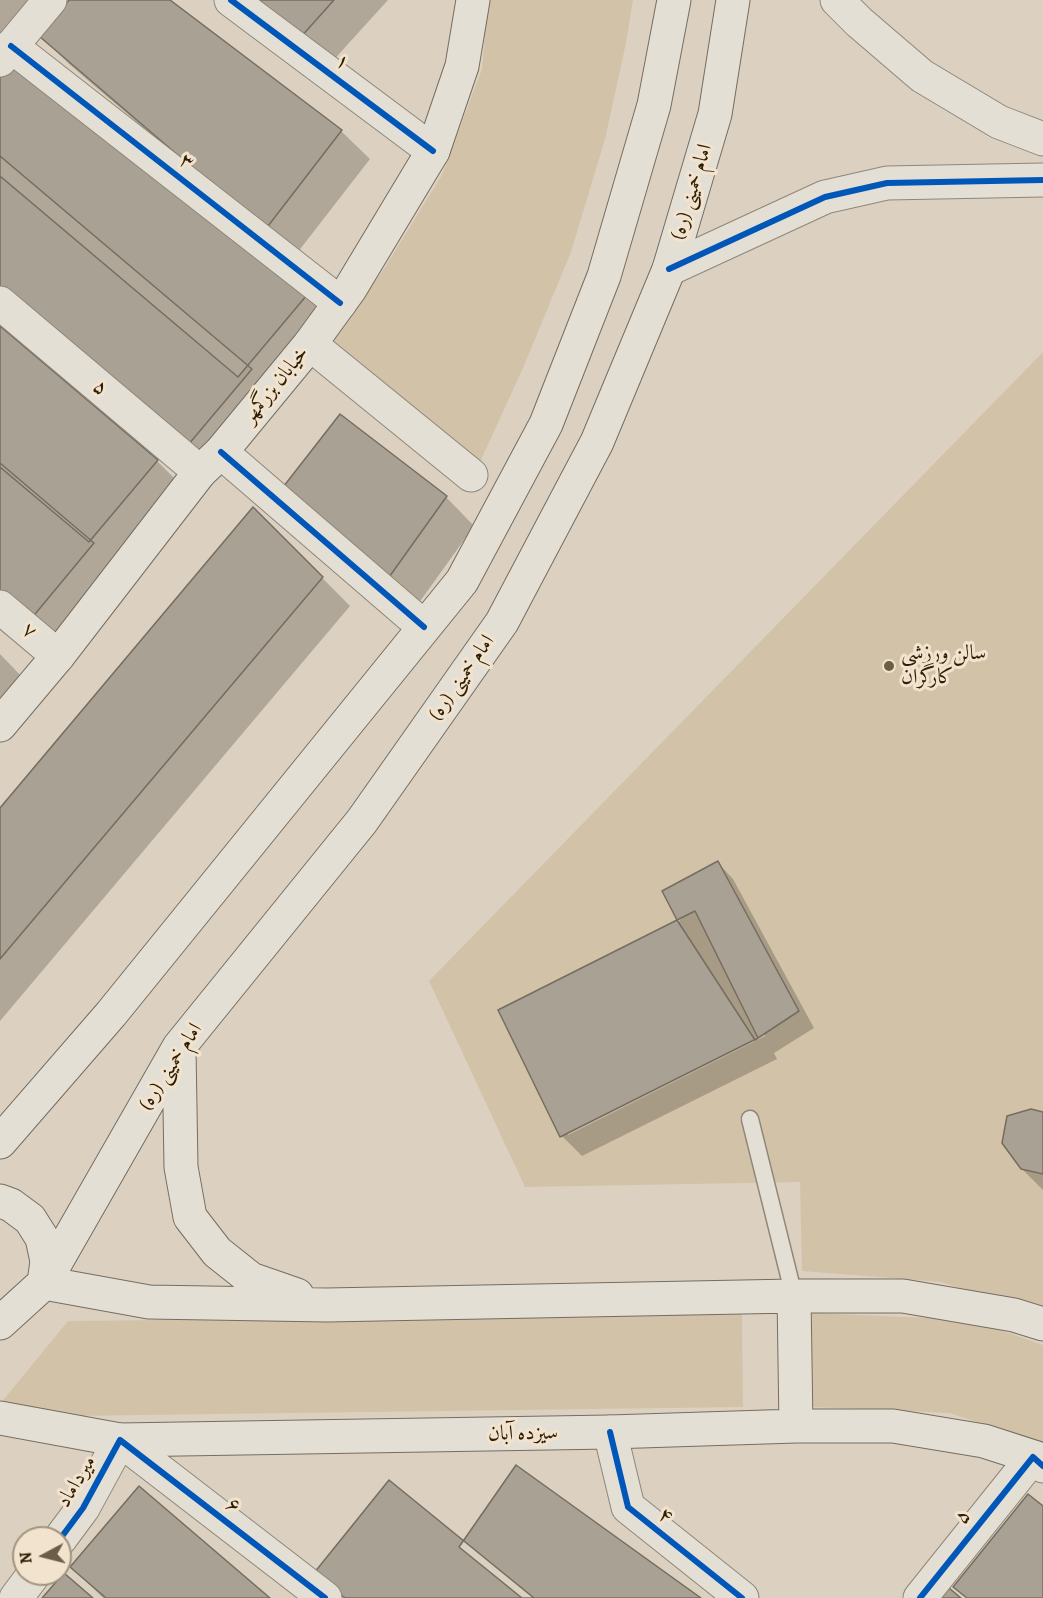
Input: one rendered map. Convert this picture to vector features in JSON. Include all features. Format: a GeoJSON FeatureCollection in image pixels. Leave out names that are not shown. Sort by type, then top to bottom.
{"type":"FeatureCollection","features":[{"type":"Feature","properties":{"kind":"main road"},"geometry":{"type":"LineString","coordinates":[[6,53],[50,0]]}},
{"type":"Feature","properties":{"kind":"main road","name":"۱"},"geometry":{"type":"LineString","coordinates":[[231,0],[433,151]]}},
{"type":"Feature","properties":{"kind":"main road","name":"خیابان بزرگمهر"},"geometry":{"type":"LineString","coordinates":[[0,725],[58,656],[211,462],[310,344],[351,289],[433,151],[462,66],[473,0]]}},
{"type":"Feature","properties":{"kind":"main road"},"geometry":{"type":"LineString","coordinates":[[0,1142],[111,1014],[462,581],[546,424],[604,276],[654,105],[674,0]]}},
{"type":"Feature","properties":{"kind":"main road","name":"امام خمینی (ره)"},"geometry":{"type":"LineString","coordinates":[[0,1323],[44,1284],[179,1047],[362,821],[502,622],[597,442],[669,269],[715,114],[733,0]]}},
{"type":"Feature","properties":{"kind":"main road"},"geometry":{"type":"LineString","coordinates":[[837,0],[922,76],[999,122],[1043,139]]}},
{"type":"Feature","properties":{"kind":"main road","name":"۳"},"geometry":{"type":"LineString","coordinates":[[6,53],[340,303]]}},
{"type":"Feature","properties":{"kind":"main road"},"geometry":{"type":"LineString","coordinates":[[669,269],[825,197],[887,183],[1043,180]]}},
{"type":"Feature","properties":{"kind":"main road","name":"۵"},"geometry":{"type":"LineString","coordinates":[[0,303],[424,627]]}},
{"type":"Feature","properties":{"kind":"main road"},"geometry":{"type":"LineString","coordinates":[[310,344],[471,475]]}},
{"type":"Feature","properties":{"kind":"main road","name":"۷"},"geometry":{"type":"LineString","coordinates":[[0,607],[58,656]]}},
{"type":"Feature","properties":{"kind":"main road"},"geometry":{"type":"LineString","coordinates":[[179,1047],[181,1167],[190,1217],[217,1252],[250,1279],[327,1305]]}},
{"type":"Feature","properties":{"kind":"main road"},"geometry":{"type":"LineString","coordinates":[[0,1201],[11,1204],[30,1219],[42,1238],[47,1261],[44,1284],[149,1302],[327,1305],[903,1296],[1014,1315],[1043,1324]]}},
{"type":"Feature","properties":{"kind":"main road"},"geometry":{"type":"LineString","coordinates":[[794,1296],[796,1426]]}},
{"type":"Feature","properties":{"kind":"main road","name":"سیزده آبان"},"geometry":{"type":"LineString","coordinates":[[0,1418],[120,1440],[892,1426],[984,1441],[1040,1461]]}},
{"type":"Feature","properties":{"kind":"main road","name":"۴"},"geometry":{"type":"LineString","coordinates":[[610,1432],[628,1507],[742,1598]]}},
{"type":"Feature","properties":{"kind":"main road","name":"میرداماد"},"geometry":{"type":"LineString","coordinates":[[70,1526],[83,1508],[120,1440]]}},
{"type":"Feature","properties":{"kind":"main road","name":"۶"},"geometry":{"type":"LineString","coordinates":[[120,1440],[325,1598]]}},
{"type":"Feature","properties":{"kind":"main road","name":"۵"},"geometry":{"type":"LineString","coordinates":[[920,1598],[1040,1461]]}},
{"type":"Feature","properties":{"kind":"lane"},"geometry":{"type":"LineString","coordinates":[[750,1119],[794,1296]]}},
{"type":"Feature","properties":{"kind":"shaded area"},"geometry":{"type":"Polygon","coordinates":[[[488,0],[633,0],[605,139],[571,252],[523,368],[480,462],[330,343],[384,269],[442,175],[482,69],[488,0]]]}},
{"type":"Feature","properties":{"kind":"shaded area","name":"سالن ورزشی کارگران"},"geometry":{"type":"Polygon","coordinates":[[[1043,352],[1043,1315],[941,1282],[802,1271],[800,1182],[525,1187],[429,981],[1043,352]]]}},
{"type":"Feature","properties":{"kind":"shaded area"},"geometry":{"type":"Polygon","coordinates":[[[812,1313],[929,1318],[997,1329],[1043,1345],[1043,1445],[950,1413],[811,1407],[812,1313]]]}},
{"type":"Feature","properties":{"kind":"shaded area"},"geometry":{"type":"Polygon","coordinates":[[[742,1314],[743,1407],[69,1416],[0,1404],[68,1321],[742,1314]]]}},
{"type":"Feature","properties":{"kind":"building"},"geometry":{"type":"Polygon","coordinates":[[[69,0],[170,0],[342,130],[265,230],[39,36],[69,0]]]}},
{"type":"Feature","properties":{"kind":"building"},"geometry":{"type":"Polygon","coordinates":[[[252,0],[334,0],[300,38],[252,0]]]}},
{"type":"Feature","properties":{"kind":"building"},"geometry":{"type":"Polygon","coordinates":[[[20,52],[307,295],[238,377],[0,176],[0,75],[20,52]]]}},
{"type":"Feature","properties":{"kind":"building"},"geometry":{"type":"Polygon","coordinates":[[[0,156],[252,369],[183,451],[0,297],[0,156]]]}},
{"type":"Feature","properties":{"kind":"building"},"geometry":{"type":"Polygon","coordinates":[[[0,326],[158,460],[89,542],[0,467],[0,326]]]}},
{"type":"Feature","properties":{"kind":"building"},"geometry":{"type":"Polygon","coordinates":[[[340,414],[447,496],[387,580],[280,491],[340,414]]]}},
{"type":"Feature","properties":{"kind":"building"},"geometry":{"type":"Polygon","coordinates":[[[0,463],[94,543],[26,625],[0,604],[0,463]]]}},
{"type":"Feature","properties":{"kind":"building"},"geometry":{"type":"Polygon","coordinates":[[[253,507],[323,577],[0,959],[0,808],[253,507]]]}},
{"type":"Feature","properties":{"kind":"building"},"geometry":{"type":"Polygon","coordinates":[[[718,861],[799,1011],[755,1040],[677,920],[662,891],[718,861]]]}},
{"type":"Feature","properties":{"kind":"building"},"geometry":{"type":"Polygon","coordinates":[[[695,911],[758,1038],[560,1137],[498,1010],[695,911]]]}},
{"type":"Feature","properties":{"kind":"building"},"geometry":{"type":"Polygon","coordinates":[[[1031,1109],[1043,1112],[1043,1174],[1021,1169],[1002,1143],[1007,1116],[1031,1109]]]}},
{"type":"Feature","properties":{"kind":"building"},"geometry":{"type":"Polygon","coordinates":[[[516,1465],[701,1598],[522,1598],[459,1547],[516,1465]]]}},
{"type":"Feature","properties":{"kind":"building"},"geometry":{"type":"Polygon","coordinates":[[[389,1480],[534,1598],[345,1598],[314,1573],[389,1480]]]}},
{"type":"Feature","properties":{"kind":"building"},"geometry":{"type":"Polygon","coordinates":[[[139,1486],[270,1598],[106,1598],[72,1569],[72,1565],[139,1486]]]}},
{"type":"Feature","properties":{"kind":"building"},"geometry":{"type":"Polygon","coordinates":[[[1028,1494],[1043,1506],[1043,1598],[967,1598],[953,1587],[1028,1494]]]}},
{"type":"Feature","properties":{"kind":"building"},"geometry":{"type":"Polygon","coordinates":[[[72,1580],[93,1598],[42,1598],[53,1586],[72,1586],[72,1580]]]}},
{"type":"Feature","properties":{"kind":"building"},"geometry":{"type":"Polygon","coordinates":[[[949,1588],[961,1598],[941,1598],[949,1588]]]}},
{"type":"Feature","properties":{"kind":"cycle path"},"geometry":{"type":"LineString","coordinates":[[231,0],[433,151]]}},
{"type":"Feature","properties":{"kind":"cycle path"},"geometry":{"type":"LineString","coordinates":[[11,46],[340,303]]}},
{"type":"Feature","properties":{"kind":"cycle path"},"geometry":{"type":"LineString","coordinates":[[669,269],[825,197],[887,183],[1043,180]]}},
{"type":"Feature","properties":{"kind":"cycle path"},"geometry":{"type":"LineString","coordinates":[[221,452],[424,627]]}},
{"type":"Feature","properties":{"kind":"cycle path"},"geometry":{"type":"LineString","coordinates":[[610,1432],[628,1507],[742,1598]]}},
{"type":"Feature","properties":{"kind":"cycle path"},"geometry":{"type":"LineString","coordinates":[[70,1526],[83,1508],[120,1440],[325,1598]]}},
{"type":"Feature","properties":{"kind":"cycle path"},"geometry":{"type":"LineString","coordinates":[[920,1598],[1033,1457],[1043,1466]]}},
{"type":"Feature","properties":{"kind":"place","name":"سالن ورزشی کارگران"},"geometry":{"type":"Point","coordinates":[889,666]}}]}
